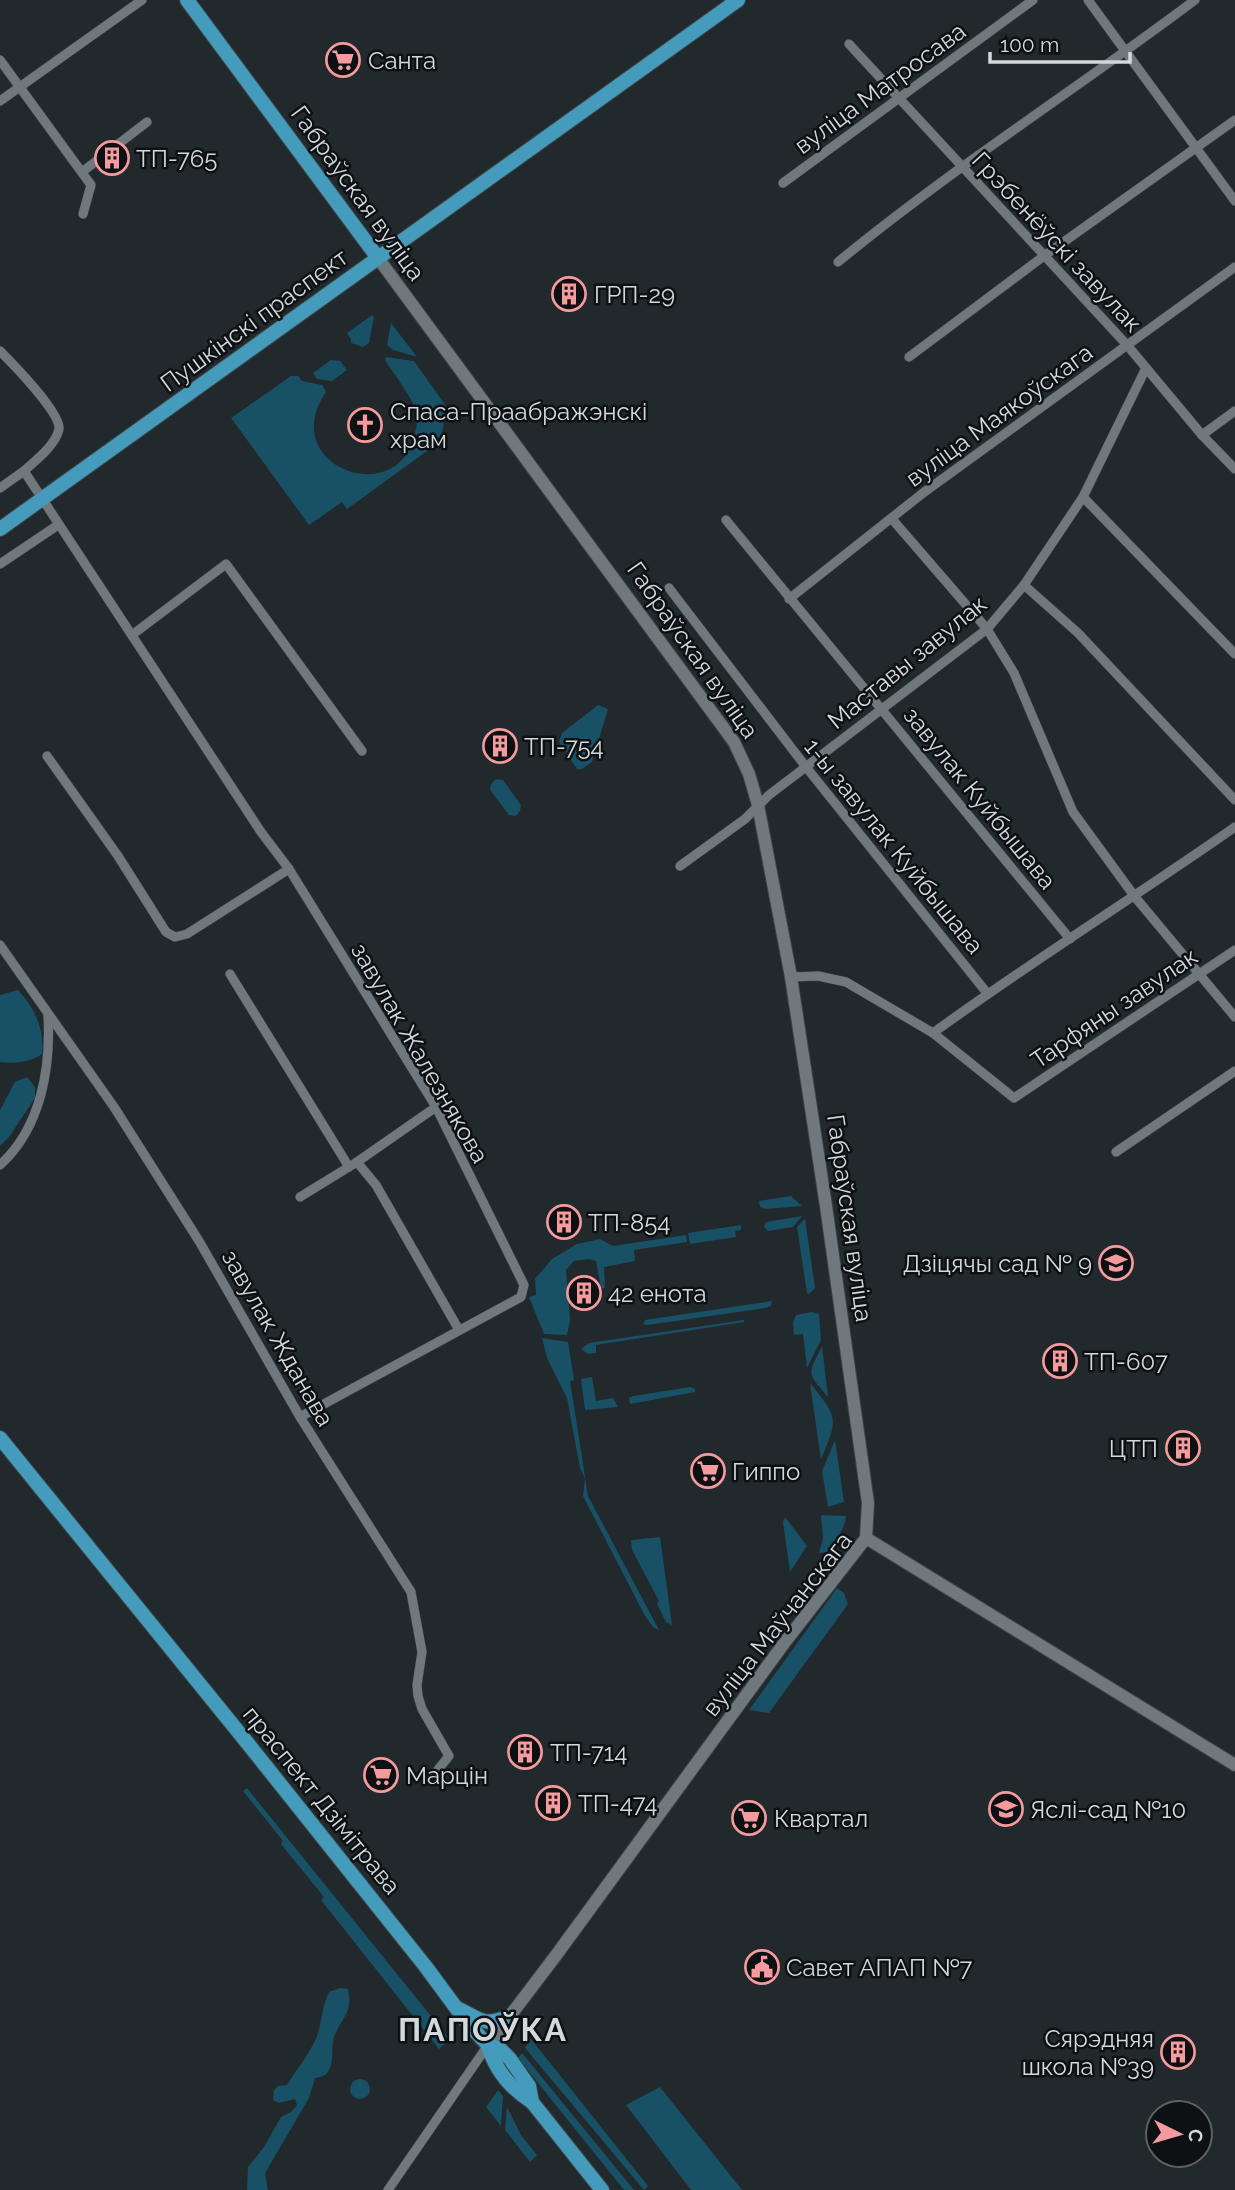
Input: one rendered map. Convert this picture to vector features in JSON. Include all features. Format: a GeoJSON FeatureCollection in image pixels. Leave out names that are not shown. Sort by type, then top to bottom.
{"type":"FeatureCollection","features":[{"type":"Feature","properties":{"kind":"main road","name":"Габраўская вуліца"},"geometry":{"type":"LineString","coordinates":[[187,0],[734,742],[749,774],[758,805],[791,978],[826,1206],[868,1503],[866,1538]]}},
{"type":"Feature","properties":{"kind":"main road","name":"Пушкінскі праспект"},"geometry":{"type":"LineString","coordinates":[[0,529],[738,0]]}},
{"type":"Feature","properties":{"kind":"main road","name":"праспект Дзімітрава"},"geometry":{"type":"LineString","coordinates":[[0,1438],[237,1730],[468,2024],[488,2045],[500,2049],[510,2059],[529,2086],[532,2102],[602,2190]]}},
{"type":"Feature","properties":{"kind":"main road","name":"вуліца Маўчанскага"},"geometry":{"type":"LineString","coordinates":[[488,2045],[778,1652],[866,1538],[1235,1765]]}},
{"type":"Feature","properties":{"kind":"main road"},"geometry":{"type":"LineString","coordinates":[[456,2007],[482,2022],[489,2023],[510,2016]]}},
{"type":"Feature","properties":{"kind":"street"},"geometry":{"type":"LineString","coordinates":[[0,101],[142,0]]}},
{"type":"Feature","properties":{"kind":"street","name":"вуліца Матросава"},"geometry":{"type":"LineString","coordinates":[[783,183],[1034,0]]}},
{"type":"Feature","properties":{"kind":"street"},"geometry":{"type":"LineString","coordinates":[[1088,0],[1198,146],[1235,201]]}},
{"type":"Feature","properties":{"kind":"street"},"geometry":{"type":"LineString","coordinates":[[838,262],[895,215],[1195,0]]}},
{"type":"Feature","properties":{"kind":"street","name":"Грэбенёўскі завулак"},"geometry":{"type":"LineString","coordinates":[[849,44],[1127,345],[1202,435],[1235,469]]}},
{"type":"Feature","properties":{"kind":"street"},"geometry":{"type":"LineString","coordinates":[[0,60],[91,185],[83,214]]}},
{"type":"Feature","properties":{"kind":"street"},"geometry":{"type":"LineString","coordinates":[[909,357],[1044,256],[1235,120]]}},
{"type":"Feature","properties":{"kind":"street"},"geometry":{"type":"LineString","coordinates":[[82,172],[147,122]]}},
{"type":"Feature","properties":{"kind":"street","name":"вуліца Маякоўскага"},"geometry":{"type":"LineString","coordinates":[[789,599],[923,494],[1235,268]]}},
{"type":"Feature","properties":{"kind":"street"},"geometry":{"type":"LineString","coordinates":[[0,351],[23,374],[57,418],[59,429],[53,440],[24,471],[0,488]]}},
{"type":"Feature","properties":{"kind":"street","name":"Маставы завулак"},"geometry":{"type":"LineString","coordinates":[[680,866],[745,819],[758,805],[806,767],[987,629],[1024,585],[1083,497],[1146,368]]}},
{"type":"Feature","properties":{"kind":"street"},"geometry":{"type":"LineString","coordinates":[[1202,435],[1235,411]]}},
{"type":"Feature","properties":{"kind":"street","name":"завулак Жалезнякова"},"geometry":{"type":"LineString","coordinates":[[24,471],[261,832],[289,869],[436,1107],[524,1285],[521,1297],[460,1330]]}},
{"type":"Feature","properties":{"kind":"street"},"geometry":{"type":"LineString","coordinates":[[1083,497],[1235,654]]}},
{"type":"Feature","properties":{"kind":"street"},"geometry":{"type":"LineString","coordinates":[[892,519],[987,629],[1014,673],[1073,813],[1135,897],[1235,1017]]}},
{"type":"Feature","properties":{"kind":"street","name":"завулак Куйбышава"},"geometry":{"type":"LineString","coordinates":[[726,520],[1070,939]]}},
{"type":"Feature","properties":{"kind":"street"},"geometry":{"type":"LineString","coordinates":[[0,564],[58,524]]}},
{"type":"Feature","properties":{"kind":"street"},"geometry":{"type":"LineString","coordinates":[[132,635],[226,564],[362,751]]}},
{"type":"Feature","properties":{"kind":"street"},"geometry":{"type":"LineString","coordinates":[[1024,585],[1079,633],[1235,800]]}},
{"type":"Feature","properties":{"kind":"street","name":"1-ы завулак Куйбышава"},"geometry":{"type":"LineString","coordinates":[[669,588],[806,767],[987,993]]}},
{"type":"Feature","properties":{"kind":"street"},"geometry":{"type":"LineString","coordinates":[[47,756],[118,856],[166,932],[175,937],[187,934],[289,869]]}},
{"type":"Feature","properties":{"kind":"street"},"geometry":{"type":"LineString","coordinates":[[791,978],[818,976],[846,982],[933,1033],[987,993],[1135,897],[1235,827]]}},
{"type":"Feature","properties":{"kind":"street","name":"завулак Жданава"},"geometry":{"type":"LineString","coordinates":[[0,945],[114,1107],[192,1230],[300,1417],[411,1592],[422,1652],[418,1696],[422,1709],[449,1756],[436,1772]]}},
{"type":"Feature","properties":{"kind":"street","name":"Тарфяны завулак"},"geometry":{"type":"LineString","coordinates":[[933,1033],[1014,1098],[1235,950]]}},
{"type":"Feature","properties":{"kind":"street"},"geometry":{"type":"LineString","coordinates":[[230,974],[353,1164],[376,1185],[460,1330],[300,1417]]}},
{"type":"Feature","properties":{"kind":"street"},"geometry":{"type":"LineString","coordinates":[[0,1165],[23,1137],[41,1093],[49,1048],[48,1014]]}},
{"type":"Feature","properties":{"kind":"street"},"geometry":{"type":"LineString","coordinates":[[1116,1152],[1235,1071]]}},
{"type":"Feature","properties":{"kind":"street"},"geometry":{"type":"LineString","coordinates":[[300,1198],[436,1107]]}},
{"type":"Feature","properties":{"kind":"street"},"geometry":{"type":"LineString","coordinates":[[388,2190],[488,2045]]}},
{"type":"Feature","properties":{"kind":"shaded area"},"geometry":{"type":"Polygon","coordinates":[[[372,315],[374,317],[369,343],[363,347],[351,343],[347,333],[372,315]]]}},
{"type":"Feature","properties":{"kind":"shaded area"},"geometry":{"type":"Polygon","coordinates":[[[391,323],[417,357],[393,350],[387,345],[391,323]]]}},
{"type":"Feature","properties":{"kind":"shaded area"},"geometry":{"type":"Polygon","coordinates":[[[386,357],[414,361],[446,406],[441,441],[347,509],[342,502],[309,525],[231,418],[291,376],[298,376],[302,381],[322,385],[326,392],[315,418],[316,440],[327,458],[344,469],[365,474],[385,471],[403,459],[414,437],[417,420],[413,404],[385,360],[386,357]]]}},
{"type":"Feature","properties":{"kind":"shaded area"},"geometry":{"type":"Polygon","coordinates":[[[331,360],[340,361],[347,370],[332,381],[317,379],[313,373],[331,360]]]}},
{"type":"Feature","properties":{"kind":"shaded area"},"geometry":{"type":"Polygon","coordinates":[[[598,705],[608,709],[592,762],[582,769],[577,769],[559,742],[562,733],[598,705]]]}},
{"type":"Feature","properties":{"kind":"shaded area"},"geometry":{"type":"Polygon","coordinates":[[[496,779],[503,780],[521,805],[516,816],[509,815],[490,790],[496,779]]]}},
{"type":"Feature","properties":{"kind":"shaded area"},"geometry":{"type":"Polygon","coordinates":[[[18,990],[29,1004],[40,1027],[42,1054],[22,1062],[0,1062],[0,995],[18,990]]]}},
{"type":"Feature","properties":{"kind":"shaded area"},"geometry":{"type":"Polygon","coordinates":[[[27,1077],[35,1087],[35,1098],[0,1146],[0,1110],[15,1082],[27,1077]]]}},
{"type":"Feature","properties":{"kind":"shaded area"},"geometry":{"type":"Polygon","coordinates":[[[791,1196],[802,1206],[766,1209],[760,1207],[759,1201],[791,1196]]]}},
{"type":"Feature","properties":{"kind":"shaded area"},"geometry":{"type":"Polygon","coordinates":[[[802,1216],[793,1227],[768,1231],[764,1227],[766,1222],[802,1216]]]}},
{"type":"Feature","properties":{"kind":"shaded area"},"geometry":{"type":"Polygon","coordinates":[[[805,1219],[815,1288],[809,1294],[797,1227],[805,1219]]]}},
{"type":"Feature","properties":{"kind":"shaded area"},"geometry":{"type":"Polygon","coordinates":[[[741,1225],[741,1230],[735,1231],[736,1237],[690,1244],[688,1233],[741,1225]]]}},
{"type":"Feature","properties":{"kind":"shaded area"},"geometry":{"type":"Polygon","coordinates":[[[686,1235],[687,1242],[634,1250],[635,1261],[604,1267],[605,1288],[601,1288],[596,1261],[574,1261],[566,1270],[570,1320],[567,1335],[544,1334],[529,1297],[536,1295],[535,1279],[552,1259],[577,1244],[600,1239],[613,1246],[686,1235]]]}},
{"type":"Feature","properties":{"kind":"shaded area"},"geometry":{"type":"Polygon","coordinates":[[[772,1301],[771,1306],[765,1308],[643,1324],[645,1320],[772,1301]]]}},
{"type":"Feature","properties":{"kind":"shaded area"},"geometry":{"type":"Polygon","coordinates":[[[812,1312],[819,1314],[821,1340],[807,1368],[803,1334],[794,1335],[793,1322],[796,1315],[812,1312]]]}},
{"type":"Feature","properties":{"kind":"shaded area"},"geometry":{"type":"Polygon","coordinates":[[[744,1320],[596,1345],[596,1353],[588,1354],[581,1349],[589,1343],[744,1320]]]}},
{"type":"Feature","properties":{"kind":"shaded area"},"geometry":{"type":"Polygon","coordinates":[[[542,1338],[568,1342],[574,1380],[570,1381],[588,1496],[659,1630],[654,1628],[645,1616],[583,1496],[585,1478],[580,1468],[567,1398],[547,1358],[542,1338]]]}},
{"type":"Feature","properties":{"kind":"shaded area"},"geometry":{"type":"Polygon","coordinates":[[[822,1346],[828,1397],[816,1383],[812,1373],[822,1346]]]}},
{"type":"Feature","properties":{"kind":"shaded area"},"geometry":{"type":"Polygon","coordinates":[[[592,1377],[596,1401],[613,1398],[618,1407],[585,1410],[581,1379],[592,1377]]]}},
{"type":"Feature","properties":{"kind":"shaded area"},"geometry":{"type":"Polygon","coordinates":[[[810,1383],[826,1404],[833,1419],[831,1435],[821,1460],[810,1383]]]}},
{"type":"Feature","properties":{"kind":"shaded area"},"geometry":{"type":"Polygon","coordinates":[[[690,1387],[695,1389],[695,1392],[630,1404],[629,1398],[633,1396],[690,1387]]]}},
{"type":"Feature","properties":{"kind":"shaded area"},"geometry":{"type":"Polygon","coordinates":[[[835,1440],[844,1502],[828,1507],[822,1471],[835,1440]]]}},
{"type":"Feature","properties":{"kind":"shaded area"},"geometry":{"type":"Polygon","coordinates":[[[821,1515],[846,1516],[842,1531],[833,1544],[827,1552],[819,1553],[823,1538],[821,1515]]]}},
{"type":"Feature","properties":{"kind":"shaded area"},"geometry":{"type":"Polygon","coordinates":[[[785,1517],[807,1546],[790,1572],[783,1522],[785,1517]]]}},
{"type":"Feature","properties":{"kind":"shaded area"},"geometry":{"type":"Polygon","coordinates":[[[660,1537],[672,1625],[666,1622],[657,1604],[659,1601],[632,1550],[631,1540],[660,1537]]]}},
{"type":"Feature","properties":{"kind":"shaded area"},"geometry":{"type":"Polygon","coordinates":[[[837,1588],[844,1593],[848,1604],[769,1713],[749,1710],[837,1588]]]}},
{"type":"Feature","properties":{"kind":"shaded area"},"geometry":{"type":"Polygon","coordinates":[[[247,1788],[447,2036],[448,2041],[439,2049],[321,1900],[324,1897],[243,1791],[247,1788]]]}},
{"type":"Feature","properties":{"kind":"shaded area"},"geometry":{"type":"Polygon","coordinates":[[[340,1988],[348,1989],[349,2004],[334,2037],[329,2070],[325,2075],[315,2078],[309,2098],[269,2166],[265,2174],[268,2190],[247,2190],[248,2167],[264,2147],[281,2117],[297,2105],[295,2099],[279,2103],[273,2100],[274,2090],[278,2086],[287,2085],[307,2055],[317,2036],[329,1992],[340,1988]]]}},
{"type":"Feature","properties":{"kind":"shaded area"},"geometry":{"type":"Polygon","coordinates":[[[531,2039],[648,2186],[644,2190],[525,2048],[531,2039]]]}},
{"type":"Feature","properties":{"kind":"shaded area"},"geometry":{"type":"Polygon","coordinates":[[[522,2053],[634,2190],[624,2190],[518,2058],[522,2053]]]}},
{"type":"Feature","properties":{"kind":"shaded area"},"geometry":{"type":"Polygon","coordinates":[[[360,2079],[367,2082],[370,2089],[367,2096],[360,2099],[353,2096],[350,2089],[353,2082],[360,2079]]]}},
{"type":"Feature","properties":{"kind":"shaded area"},"geometry":{"type":"Polygon","coordinates":[[[660,2087],[742,2190],[691,2190],[626,2105],[660,2087]]]}},
{"type":"Feature","properties":{"kind":"shaded area"},"geometry":{"type":"Polygon","coordinates":[[[498,2090],[503,2096],[501,2126],[486,2107],[498,2090]]]}},
{"type":"Feature","properties":{"kind":"shaded area"},"geometry":{"type":"Polygon","coordinates":[[[507,2107],[521,2135],[537,2155],[530,2162],[505,2130],[507,2107]]]}},
{"type":"Feature","properties":{"kind":"place","name":"Санта"},"geometry":{"type":"Point","coordinates":[343,60]}},
{"type":"Feature","properties":{"kind":"place","name":"ТП-765"},"geometry":{"type":"Point","coordinates":[112,158]}},
{"type":"Feature","properties":{"kind":"place","name":"ГРП-29"},"geometry":{"type":"Point","coordinates":[569,294]}},
{"type":"Feature","properties":{"kind":"place","name":"Спаса-Праабражэнскі храм"},"geometry":{"type":"Point","coordinates":[365,425]}},
{"type":"Feature","properties":{"kind":"place","name":"ТП-754"},"geometry":{"type":"Point","coordinates":[500,746]}},
{"type":"Feature","properties":{"kind":"place","name":"ТП-854"},"geometry":{"type":"Point","coordinates":[564,1222]}},
{"type":"Feature","properties":{"kind":"place","name":"Дзіцячы сад № 9"},"geometry":{"type":"Point","coordinates":[1116,1263]}},
{"type":"Feature","properties":{"kind":"place","name":"42 енота"},"geometry":{"type":"Point","coordinates":[584,1293]}},
{"type":"Feature","properties":{"kind":"place","name":"ТП-607"},"geometry":{"type":"Point","coordinates":[1060,1361]}},
{"type":"Feature","properties":{"kind":"place","name":"ЦТП"},"geometry":{"type":"Point","coordinates":[1183,1448]}},
{"type":"Feature","properties":{"kind":"place","name":"Гиппо"},"geometry":{"type":"Point","coordinates":[708,1471]}},
{"type":"Feature","properties":{"kind":"place","name":"ТП-714"},"geometry":{"type":"Point","coordinates":[525,1752]}},
{"type":"Feature","properties":{"kind":"place","name":"Марцін"},"geometry":{"type":"Point","coordinates":[381,1775]}},
{"type":"Feature","properties":{"kind":"place","name":"ТП-474"},"geometry":{"type":"Point","coordinates":[553,1803]}},
{"type":"Feature","properties":{"kind":"place","name":"Яслі-сад №10"},"geometry":{"type":"Point","coordinates":[1006,1809]}},
{"type":"Feature","properties":{"kind":"place","name":"Квартал"},"geometry":{"type":"Point","coordinates":[749,1818]}},
{"type":"Feature","properties":{"kind":"place","name":"Савет АПАП №7"},"geometry":{"type":"Point","coordinates":[762,1967]}},
{"type":"Feature","properties":{"kind":"place","name":"Сярэдняя школа №39"},"geometry":{"type":"Point","coordinates":[1178,2052]}},
{"type":"Feature","properties":{"kind":"district","name":"ПАПОЎКА"},"geometry":{"type":"Point","coordinates":[483,2029]}}]}
